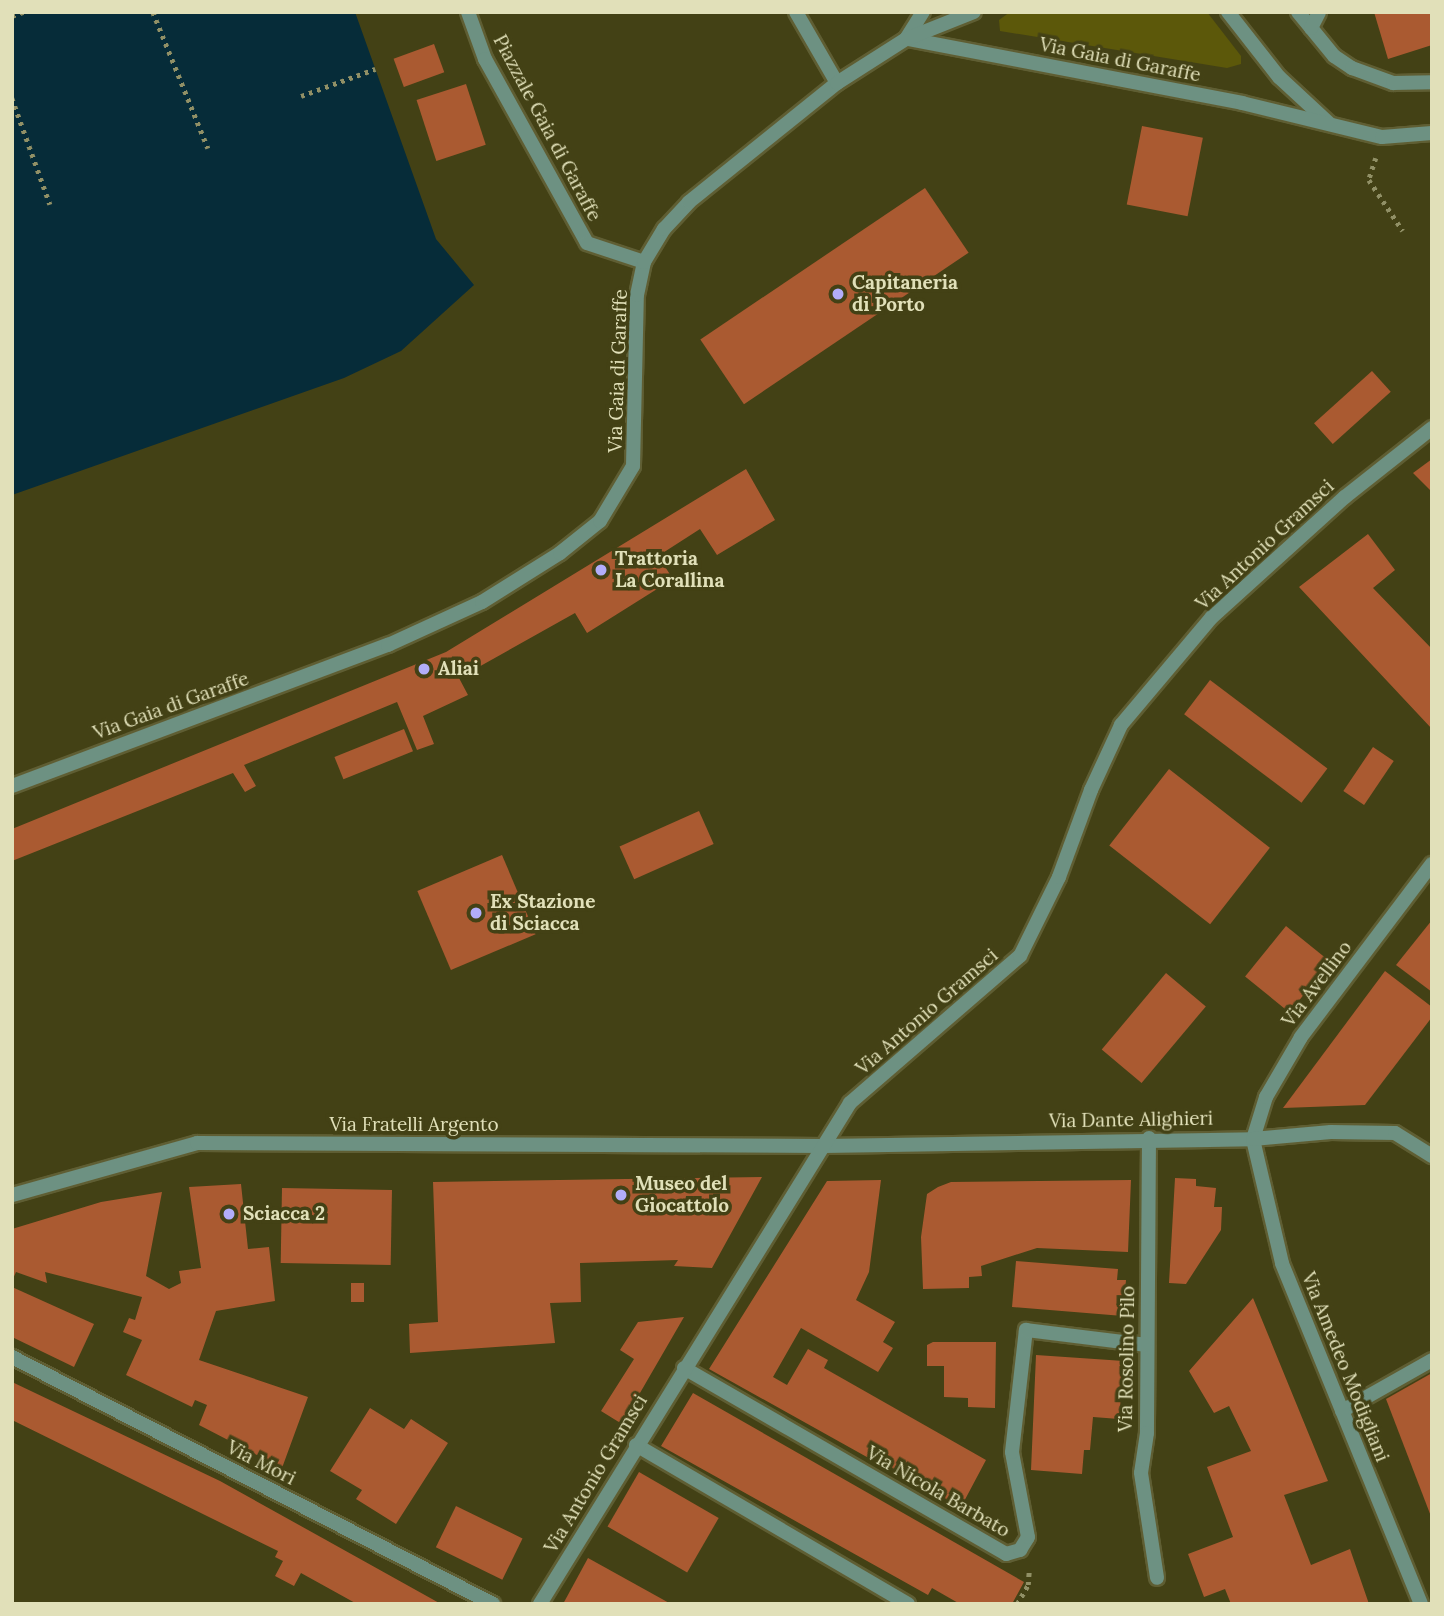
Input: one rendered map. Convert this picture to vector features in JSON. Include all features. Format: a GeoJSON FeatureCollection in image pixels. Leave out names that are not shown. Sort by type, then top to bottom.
{"type":"FeatureCollection","features":[{"type":"Feature","properties":{"kind":"street","name":"Piazzale Gaia di Garaffe"},"geometry":{"type":"LineString","coordinates":[[468,12],[485,59],[587,243],[644,262]]}},
{"type":"Feature","properties":{"kind":"street"},"geometry":{"type":"LineString","coordinates":[[796,12],[837,83]]}},
{"type":"Feature","properties":{"kind":"street"},"geometry":{"type":"LineString","coordinates":[[906,39],[923,12]]}},
{"type":"Feature","properties":{"kind":"street"},"geometry":{"type":"LineString","coordinates":[[906,39],[974,12]]}},
{"type":"Feature","properties":{"kind":"street"},"geometry":{"type":"LineString","coordinates":[[1228,12],[1279,76],[1331,125]]}},
{"type":"Feature","properties":{"kind":"street"},"geometry":{"type":"LineString","coordinates":[[1298,12],[1334,55],[1371,77],[1393,83],[1432,82]]}},
{"type":"Feature","properties":{"kind":"street"},"geometry":{"type":"LineString","coordinates":[[1311,28],[1318,12]]}},
{"type":"Feature","properties":{"kind":"street","name":"Via Gaia di Garaffe"},"geometry":{"type":"LineString","coordinates":[[12,786],[388,645],[482,602],[560,553],[600,521],[633,466],[637,295],[644,262],[664,229],[689,202],[837,83],[906,39],[1242,103],[1382,137],[1432,133]]}},
{"type":"Feature","properties":{"kind":"street","name":"Via Antonio Gramsci"},"geometry":{"type":"LineString","coordinates":[[540,1604],[636,1445],[850,1104],[1020,956],[1059,877],[1091,790],[1129,716],[1212,617],[1345,497],[1432,428]]}},
{"type":"Feature","properties":{"kind":"street","name":"Via Avellino"},"geometry":{"type":"LineString","coordinates":[[1254,1139],[1266,1097],[1301,1037],[1432,864]]}},
{"type":"Feature","properties":{"kind":"street","name":"Via Dante Alighieri"},"geometry":{"type":"LineString","coordinates":[[824,1146],[1149,1138],[1254,1139],[1331,1132],[1395,1133],[1432,1156]]}},
{"type":"Feature","properties":{"kind":"street","name":"Via Rosolino Pilo"},"geometry":{"type":"LineString","coordinates":[[1149,1138],[1147,1433],[1141,1472],[1157,1578]]}},
{"type":"Feature","properties":{"kind":"street","name":"Via Amedeo Modigliani"},"geometry":{"type":"LineString","coordinates":[[1254,1139],[1282,1263],[1421,1604]]}},
{"type":"Feature","properties":{"kind":"street","name":"Via Fratelli Argento"},"geometry":{"type":"LineString","coordinates":[[12,1195],[197,1143],[824,1146]]}},
{"type":"Feature","properties":{"kind":"street","name":"Via Nicola Barbato"},"geometry":{"type":"LineString","coordinates":[[684,1368],[1006,1554],[1020,1550],[1029,1530],[1012,1452],[1027,1330],[1146,1345]]}},
{"type":"Feature","properties":{"kind":"street","name":"Via Mori"},"geometry":{"type":"LineString","coordinates":[[12,1357],[493,1604]]}},
{"type":"Feature","properties":{"kind":"street"},"geometry":{"type":"LineString","coordinates":[[1342,1411],[1432,1360]]}},
{"type":"Feature","properties":{"kind":"street"},"geometry":{"type":"LineString","coordinates":[[636,1445],[908,1604]]}},
{"type":"Feature","properties":{"kind":"path"},"geometry":{"type":"LineString","coordinates":[[12,16],[23,12]]}},
{"type":"Feature","properties":{"kind":"path"},"geometry":{"type":"LineString","coordinates":[[153,12],[208,148]]}},
{"type":"Feature","properties":{"kind":"path"},"geometry":{"type":"LineString","coordinates":[[301,96],[375,69]]}},
{"type":"Feature","properties":{"kind":"path"},"geometry":{"type":"LineString","coordinates":[[12,98],[50,204]]}},
{"type":"Feature","properties":{"kind":"path"},"geometry":{"type":"LineString","coordinates":[[1382,137],[1369,180],[1403,231]]}},
{"type":"Feature","properties":{"kind":"path"},"geometry":{"type":"LineString","coordinates":[[1017,1604],[1028,1585],[1030,1572],[1020,1550]]}},
{"type":"Feature","properties":{"kind":"shaded area"},"geometry":{"type":"Polygon","coordinates":[[[1010,12],[1207,12],[1241,56],[1241,64],[1227,68],[1000,31],[999,20],[1010,12]]]}},
{"type":"Feature","properties":{"kind":"water"},"geometry":{"type":"Polygon","coordinates":[[[12,12],[355,12],[436,239],[474,285],[401,351],[344,378],[12,495],[12,12]]]}},
{"type":"Feature","properties":{"kind":"building"},"geometry":{"type":"Polygon","coordinates":[[[1374,12],[1432,12],[1432,45],[1388,59],[1374,12]]]}},
{"type":"Feature","properties":{"kind":"building"},"geometry":{"type":"Polygon","coordinates":[[[434,44],[444,72],[404,87],[394,59],[434,44]]]}},
{"type":"Feature","properties":{"kind":"building"},"geometry":{"type":"Polygon","coordinates":[[[466,84],[486,145],[436,161],[417,100],[466,84]]]}},
{"type":"Feature","properties":{"kind":"building"},"geometry":{"type":"Polygon","coordinates":[[[1142,126],[1203,138],[1188,216],[1127,205],[1142,126]]]}},
{"type":"Feature","properties":{"kind":"building"},"geometry":{"type":"Polygon","coordinates":[[[925,188],[969,253],[744,404],[700,340],[925,188]]]}},
{"type":"Feature","properties":{"kind":"building"},"geometry":{"type":"Polygon","coordinates":[[[1372,371],[1391,392],[1333,444],[1314,423],[1372,371]]]}},
{"type":"Feature","properties":{"kind":"building"},"geometry":{"type":"Polygon","coordinates":[[[1432,459],[1432,492],[1413,473],[1432,459]]]}},
{"type":"Feature","properties":{"kind":"building"},"geometry":{"type":"Polygon","coordinates":[[[746,469],[775,520],[717,555],[700,529],[658,556],[673,579],[587,633],[575,613],[459,678],[468,695],[423,716],[434,744],[417,750],[397,702],[244,765],[256,786],[245,792],[233,773],[12,861],[12,829],[446,652],[746,469]]]}},
{"type":"Feature","properties":{"kind":"building"},"geometry":{"type":"Polygon","coordinates":[[[1368,534],[1395,570],[1373,588],[1432,649],[1432,729],[1299,587],[1368,534]]]}},
{"type":"Feature","properties":{"kind":"building"},"geometry":{"type":"Polygon","coordinates":[[[1210,680],[1327,768],[1302,803],[1184,714],[1210,680]]]}},
{"type":"Feature","properties":{"kind":"building"},"geometry":{"type":"Polygon","coordinates":[[[404,729],[413,751],[343,779],[334,757],[404,729]]]}},
{"type":"Feature","properties":{"kind":"building"},"geometry":{"type":"Polygon","coordinates":[[[1373,747],[1394,761],[1364,805],[1343,791],[1373,747]]]}},
{"type":"Feature","properties":{"kind":"building"},"geometry":{"type":"Polygon","coordinates":[[[1169,769],[1270,848],[1210,924],[1109,845],[1169,769]]]}},
{"type":"Feature","properties":{"kind":"building"},"geometry":{"type":"Polygon","coordinates":[[[699,811],[714,844],[634,879],[620,846],[699,811]]]}},
{"type":"Feature","properties":{"kind":"building","name":"Ex Stazione di Sciacca"},"geometry":{"type":"Polygon","coordinates":[[[502,855],[536,934],[451,970],[417,891],[502,855]]]}},
{"type":"Feature","properties":{"kind":"building"},"geometry":{"type":"Polygon","coordinates":[[[1432,920],[1432,992],[1396,965],[1432,920]]]}},
{"type":"Feature","properties":{"kind":"building"},"geometry":{"type":"Polygon","coordinates":[[[1286,926],[1330,962],[1289,1012],[1245,977],[1286,926]]]}},
{"type":"Feature","properties":{"kind":"building"},"geometry":{"type":"Polygon","coordinates":[[[1385,971],[1432,1007],[1432,1017],[1365,1105],[1283,1108],[1385,971]]]}},
{"type":"Feature","properties":{"kind":"building"},"geometry":{"type":"Polygon","coordinates":[[[1166,973],[1206,1006],[1142,1083],[1102,1050],[1166,973]]]}},
{"type":"Feature","properties":{"kind":"building"},"geometry":{"type":"Polygon","coordinates":[[[762,1177],[712,1268],[674,1266],[678,1260],[580,1263],[581,1302],[550,1303],[555,1343],[410,1353],[409,1324],[438,1322],[433,1182],[762,1177]]]}},
{"type":"Feature","properties":{"kind":"building"},"geometry":{"type":"Polygon","coordinates":[[[1175,1178],[1196,1179],[1196,1186],[1216,1188],[1214,1207],[1222,1207],[1221,1230],[1186,1284],[1169,1283],[1175,1178]]]}},
{"type":"Feature","properties":{"kind":"building"},"geometry":{"type":"Polygon","coordinates":[[[881,1180],[869,1272],[856,1300],[895,1322],[883,1342],[893,1348],[878,1372],[801,1328],[773,1377],[787,1385],[808,1349],[828,1360],[824,1368],[986,1460],[960,1509],[709,1369],[827,1181],[881,1180]]]}},
{"type":"Feature","properties":{"kind":"building"},"geometry":{"type":"Polygon","coordinates":[[[1131,1180],[1128,1252],[1037,1248],[981,1266],[982,1276],[969,1277],[969,1288],[923,1289],[921,1237],[927,1194],[938,1187],[951,1182],[1131,1180]]]}},
{"type":"Feature","properties":{"kind":"building"},"geometry":{"type":"Polygon","coordinates":[[[241,1184],[248,1249],[269,1247],[275,1301],[216,1311],[199,1360],[308,1397],[282,1468],[199,1425],[207,1405],[195,1400],[192,1407],[126,1375],[142,1340],[123,1332],[129,1318],[135,1320],[142,1297],[45,1272],[47,1283],[16,1272],[12,1281],[12,1229],[101,1202],[162,1192],[146,1276],[169,1289],[181,1283],[179,1271],[201,1268],[189,1187],[241,1184]]]}},
{"type":"Feature","properties":{"kind":"building"},"geometry":{"type":"Polygon","coordinates":[[[282,1188],[392,1190],[391,1265],[281,1263],[282,1188]]]}},
{"type":"Feature","properties":{"kind":"building"},"geometry":{"type":"Polygon","coordinates":[[[1016,1261],[1118,1269],[1117,1280],[1126,1280],[1123,1316],[1012,1307],[1016,1261]]]}},
{"type":"Feature","properties":{"kind":"building"},"geometry":{"type":"Polygon","coordinates":[[[351,1283],[364,1283],[364,1302],[351,1302],[351,1283]]]}},
{"type":"Feature","properties":{"kind":"building"},"geometry":{"type":"Polygon","coordinates":[[[12,1287],[94,1324],[74,1367],[12,1337],[12,1287]]]}},
{"type":"Feature","properties":{"kind":"building"},"geometry":{"type":"Polygon","coordinates":[[[1253,1298],[1328,1481],[1284,1495],[1311,1565],[1350,1549],[1369,1604],[1231,1604],[1225,1589],[1204,1597],[1188,1554],[1233,1537],[1207,1467],[1251,1451],[1229,1406],[1214,1413],[1189,1371],[1253,1298]]]}},
{"type":"Feature","properties":{"kind":"building"},"geometry":{"type":"Polygon","coordinates":[[[684,1317],[622,1424],[601,1411],[634,1359],[620,1350],[638,1322],[684,1317]]]}},
{"type":"Feature","properties":{"kind":"building"},"geometry":{"type":"Polygon","coordinates":[[[933,1342],[996,1342],[995,1408],[968,1407],[968,1398],[944,1397],[944,1366],[927,1366],[927,1345],[933,1342]]]}},
{"type":"Feature","properties":{"kind":"building"},"geometry":{"type":"Polygon","coordinates":[[[1036,1355],[1124,1361],[1119,1419],[1093,1417],[1090,1450],[1084,1450],[1082,1474],[1031,1470],[1036,1355]]]}},
{"type":"Feature","properties":{"kind":"building"},"geometry":{"type":"Polygon","coordinates":[[[1432,1373],[1432,1519],[1386,1399],[1432,1373]]]}},
{"type":"Feature","properties":{"kind":"building"},"geometry":{"type":"Polygon","coordinates":[[[12,1382],[220,1481],[441,1604],[357,1604],[301,1573],[294,1586],[275,1576],[283,1561],[275,1557],[278,1551],[12,1420],[12,1382]]]}},
{"type":"Feature","properties":{"kind":"building"},"geometry":{"type":"Polygon","coordinates":[[[693,1393],[1024,1582],[1012,1604],[960,1604],[932,1588],[928,1595],[661,1446],[693,1393]]]}},
{"type":"Feature","properties":{"kind":"building"},"geometry":{"type":"Polygon","coordinates":[[[370,1408],[404,1429],[411,1419],[448,1443],[396,1524],[356,1499],[362,1490],[330,1471],[370,1408]]]}},
{"type":"Feature","properties":{"kind":"building"},"geometry":{"type":"Polygon","coordinates":[[[639,1472],[719,1518],[687,1573],[608,1527],[639,1472]]]}},
{"type":"Feature","properties":{"kind":"building"},"geometry":{"type":"Polygon","coordinates":[[[456,1506],[523,1538],[502,1580],[436,1547],[456,1506]]]}},
{"type":"Feature","properties":{"kind":"building"},"geometry":{"type":"Polygon","coordinates":[[[588,1558],[671,1604],[563,1604],[588,1558]]]}},
{"type":"Feature","properties":{"kind":"place","name":"Capitaneria di Porto"},"geometry":{"type":"Point","coordinates":[838,294]}},
{"type":"Feature","properties":{"kind":"place","name":"Trattoria La Corallina"},"geometry":{"type":"Point","coordinates":[601,570]}},
{"type":"Feature","properties":{"kind":"place","name":"Aliai"},"geometry":{"type":"Point","coordinates":[424,669]}},
{"type":"Feature","properties":{"kind":"place","name":"Ex Stazione di Sciacca"},"geometry":{"type":"Point","coordinates":[476,913]}},
{"type":"Feature","properties":{"kind":"place","name":"Museo del Giocattolo"},"geometry":{"type":"Point","coordinates":[621,1195]}},
{"type":"Feature","properties":{"kind":"place","name":"Sciacca 2"},"geometry":{"type":"Point","coordinates":[229,1214]}}]}
